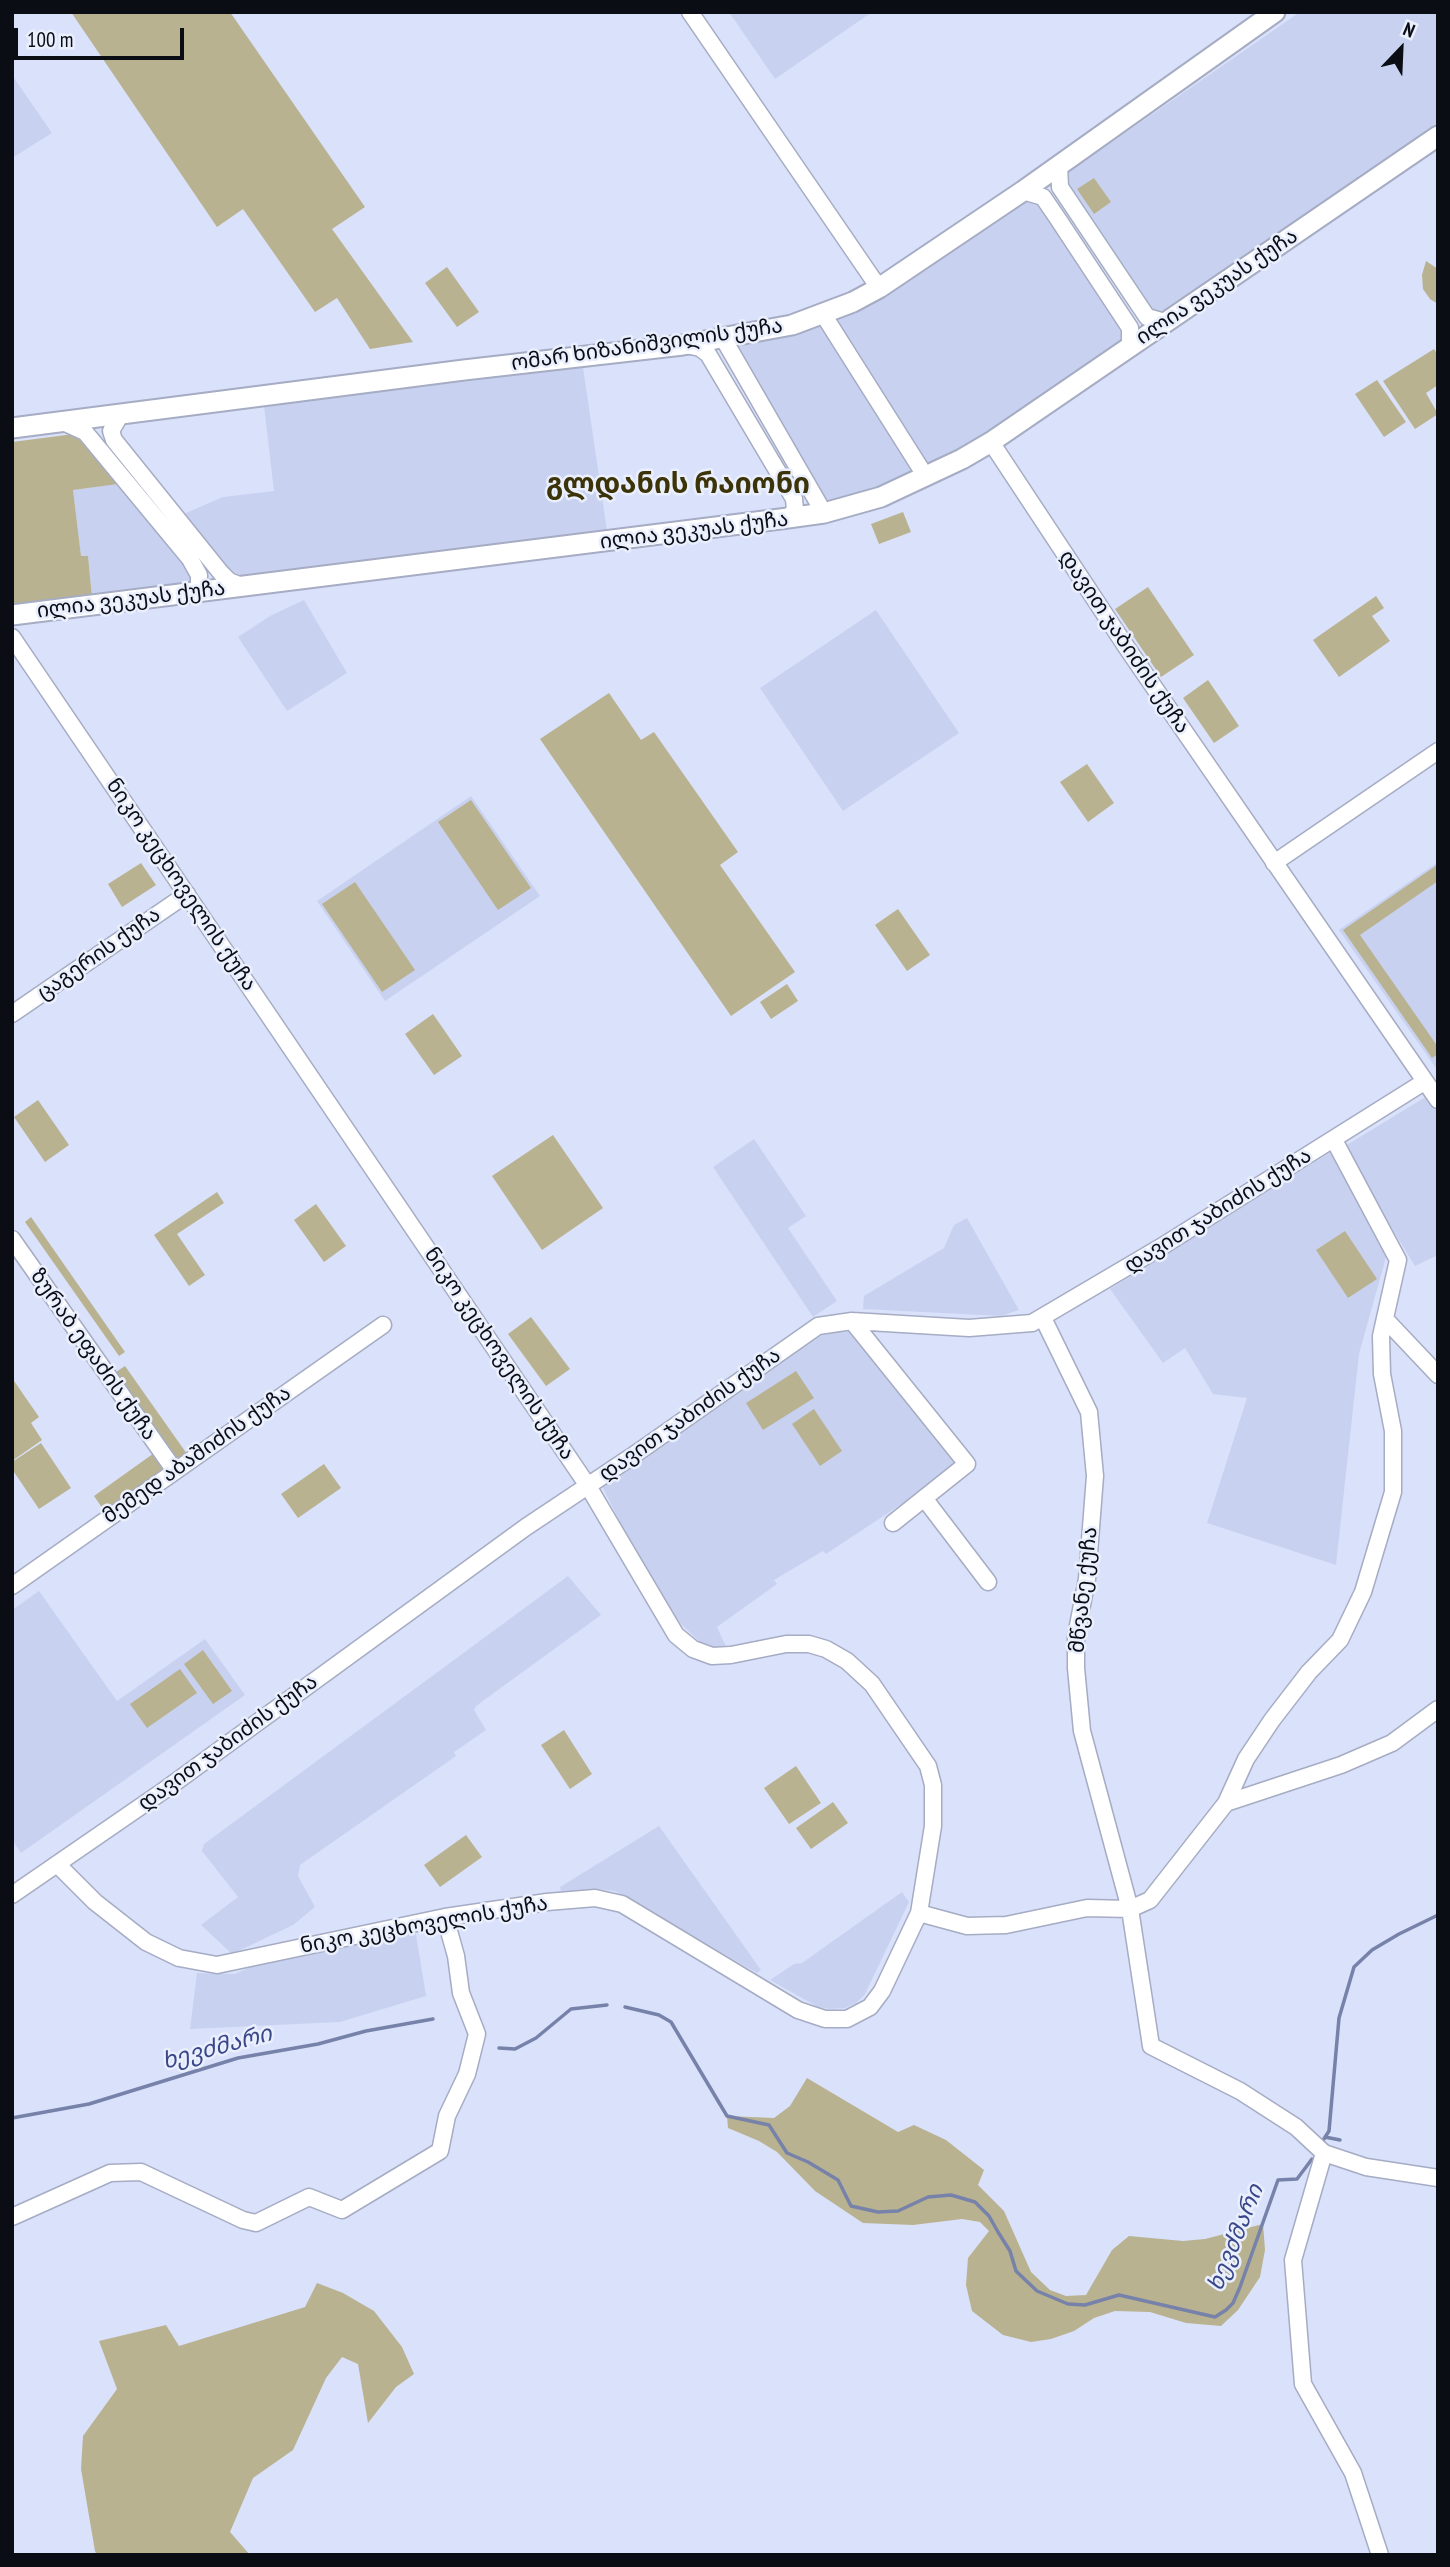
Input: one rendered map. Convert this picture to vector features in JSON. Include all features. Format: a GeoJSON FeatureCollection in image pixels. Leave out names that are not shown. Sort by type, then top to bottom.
{"type":"FeatureCollection","features":[{"type":"Feature","properties":{"kind":"main road","name":"ომარ ხიზანიშვილის ქუჩა"},"geometry":{"type":"LineString","coordinates":[[12,428],[683,345],[792,325],[879,288],[1059,166],[1275,12]]}},
{"type":"Feature","properties":{"kind":"main road","name":"ილია ვეკუას ქუჩა"},"geometry":{"type":"LineString","coordinates":[[12,615],[788,519],[824,513],[881,497],[926,477],[991,442],[1438,136]]}},
{"type":"Feature","properties":{"kind":"street"},"geometry":{"type":"LineString","coordinates":[[690,12],[879,288]]}},
{"type":"Feature","properties":{"kind":"street"},"geometry":{"type":"LineString","coordinates":[[1059,166],[1060,187],[1146,317],[1166,322]]}},
{"type":"Feature","properties":{"kind":"street"},"geometry":{"type":"LineString","coordinates":[[1023,191],[1043,197],[1130,328],[1130,347]]}},
{"type":"Feature","properties":{"kind":"street"},"geometry":{"type":"LineString","coordinates":[[823,314],[926,477]]}},
{"type":"Feature","properties":{"kind":"street"},"geometry":{"type":"LineString","coordinates":[[723,338],[824,513]]}},
{"type":"Feature","properties":{"kind":"street"},"geometry":{"type":"LineString","coordinates":[[683,345],[700,348],[708,355],[794,499],[795,510],[788,519]]}},
{"type":"Feature","properties":{"kind":"street"},"geometry":{"type":"LineString","coordinates":[[121,415],[111,431],[114,440],[220,573],[229,581],[244,587]]}},
{"type":"Feature","properties":{"kind":"street"},"geometry":{"type":"LineString","coordinates":[[62,422],[85,432],[190,559],[199,575],[199,586],[192,592]]}},
{"type":"Feature","properties":{"kind":"street","name":"დავით ჯაბიძის ქუჩა"},"geometry":{"type":"LineString","coordinates":[[991,442],[1121,639],[1438,1100]]}},
{"type":"Feature","properties":{"kind":"street","name":"ნიკო კეცხოველის ქუჩა"},"geometry":{"type":"LineString","coordinates":[[12,637],[588,1486],[676,1635],[693,1649],[712,1656],[731,1656],[786,1644],[809,1644],[826,1649],[847,1661],[872,1684],[928,1766],[933,1785],[933,1826],[919,1913],[882,1991],[870,2007],[847,2020],[825,2020],[798,2010],[622,1904],[595,1898],[445,1917],[217,1965],[179,1958],[146,1942],[95,1902],[57,1864]]}},
{"type":"Feature","properties":{"kind":"street"},"geometry":{"type":"LineString","coordinates":[[1274,863],[1438,751]]}},
{"type":"Feature","properties":{"kind":"street","name":"ცაგერის ქუჩა"},"geometry":{"type":"LineString","coordinates":[[12,1014],[187,894]]}},
{"type":"Feature","properties":{"kind":"street","name":"დავით ჯაბიძის ქუჩა"},"geometry":{"type":"LineString","coordinates":[[12,1895],[166,1789],[526,1527],[818,1326],[852,1321],[969,1328],[1032,1324],[1424,1082]]}},
{"type":"Feature","properties":{"kind":"street"},"geometry":{"type":"LineString","coordinates":[[919,1913],[967,1926],[1006,1925],[1087,1908],[1130,1909],[1150,1900],[1226,1803],[1247,1759],[1272,1720],[1309,1672],[1339,1640],[1363,1591],[1393,1492],[1394,1431],[1382,1374],[1381,1336],[1398,1260],[1334,1140]]}},
{"type":"Feature","properties":{"kind":"street","name":"ზურაბ ეფაძის ქუჩა"},"geometry":{"type":"LineString","coordinates":[[12,1239],[175,1471]]}},
{"type":"Feature","properties":{"kind":"street","name":"მწვანე ქუჩა"},"geometry":{"type":"LineString","coordinates":[[1043,1318],[1089,1412],[1095,1476],[1087,1579],[1076,1636],[1082,1731],[1130,1909],[1150,2046],[1240,2091],[1296,2127],[1324,2153]]}},
{"type":"Feature","properties":{"kind":"street"},"geometry":{"type":"LineString","coordinates":[[852,1321],[967,1464],[893,1523]]}},
{"type":"Feature","properties":{"kind":"street"},"geometry":{"type":"LineString","coordinates":[[1386,1321],[1438,1375]]}},
{"type":"Feature","properties":{"kind":"street","name":"მემედ აბაშიძის ქუჩა"},"geometry":{"type":"LineString","coordinates":[[12,1586],[383,1325]]}},
{"type":"Feature","properties":{"kind":"street"},"geometry":{"type":"LineString","coordinates":[[924,1498],[988,1582]]}},
{"type":"Feature","properties":{"kind":"street"},"geometry":{"type":"LineString","coordinates":[[1226,1803],[1341,1765],[1392,1743],[1438,1709]]}},
{"type":"Feature","properties":{"kind":"street"},"geometry":{"type":"LineString","coordinates":[[12,2217],[110,2173],[141,2172],[243,2220],[256,2223],[309,2197],[342,2210],[440,2151],[447,2116],[467,2074],[477,2034],[461,1993],[457,1956],[445,1917]]}},
{"type":"Feature","properties":{"kind":"street"},"geometry":{"type":"LineString","coordinates":[[1380,2555],[1353,2473],[1303,2384],[1293,2260],[1324,2153],[1366,2167],[1438,2178]]}},
{"type":"Feature","properties":{"kind":"shaded area"},"geometry":{"type":"Polygon","coordinates":[[[71,12],[230,12],[365,207],[332,229],[413,342],[370,349],[337,298],[315,312],[243,209],[217,227],[71,12]]]}},
{"type":"Feature","properties":{"kind":"shaded area"},"geometry":{"type":"Polygon","coordinates":[[[729,12],[872,12],[775,79],[729,12]]]}},
{"type":"Feature","properties":{"kind":"shaded area"},"geometry":{"type":"Polygon","coordinates":[[[1300,12],[1438,12],[1438,124],[1157,316],[1148,314],[1062,185],[1063,176],[1300,12]]]}},
{"type":"Feature","properties":{"kind":"shaded area"},"geometry":{"type":"Polygon","coordinates":[[[12,75],[52,133],[12,158],[12,75]]]}},
{"type":"Feature","properties":{"kind":"shaded area"},"geometry":{"type":"Polygon","coordinates":[[[1094,178],[1111,202],[1094,214],[1077,189],[1094,178]]]}},
{"type":"Feature","properties":{"kind":"shaded area"},"geometry":{"type":"Polygon","coordinates":[[[1030,198],[1042,202],[1128,336],[947,459],[885,487],[825,505],[735,346],[832,320],[871,304],[1030,198]]]}},
{"type":"Feature","properties":{"kind":"shaded area"},"geometry":{"type":"Polygon","coordinates":[[[1426,261],[1438,269],[1438,304],[1430,299],[1423,289],[1422,275],[1426,261]]]}},
{"type":"Feature","properties":{"kind":"shaded area"},"geometry":{"type":"Polygon","coordinates":[[[447,267],[479,312],[457,327],[425,283],[447,267]]]}},
{"type":"Feature","properties":{"kind":"shaded area"},"geometry":{"type":"Polygon","coordinates":[[[1434,349],[1438,355],[1438,385],[1426,393],[1438,414],[1415,429],[1383,381],[1434,349]]]}},
{"type":"Feature","properties":{"kind":"shaded area"},"geometry":{"type":"Polygon","coordinates":[[[583,367],[607,531],[231,579],[179,516],[223,497],[274,491],[264,406],[583,367]]]}},
{"type":"Feature","properties":{"kind":"shaded area"},"geometry":{"type":"Polygon","coordinates":[[[1377,380],[1406,422],[1384,437],[1355,394],[1377,380]]]}},
{"type":"Feature","properties":{"kind":"shaded area"},"geometry":{"type":"Polygon","coordinates":[[[74,434],[84,440],[118,484],[73,490],[81,556],[88,556],[92,597],[12,607],[12,442],[74,434]]]}},
{"type":"Feature","properties":{"kind":"shaded area"},"geometry":{"type":"Polygon","coordinates":[[[123,483],[194,574],[191,584],[92,597],[88,556],[81,557],[73,490],[123,483]]]}},
{"type":"Feature","properties":{"kind":"shaded area"},"geometry":{"type":"Polygon","coordinates":[[[903,512],[911,532],[879,544],[871,524],[903,512]]]}},
{"type":"Feature","properties":{"kind":"shaded area"},"geometry":{"type":"Polygon","coordinates":[[[1148,587],[1194,655],[1161,677],[1115,609],[1148,587]]]}},
{"type":"Feature","properties":{"kind":"shaded area"},"geometry":{"type":"Polygon","coordinates":[[[1376,596],[1384,608],[1372,616],[1390,641],[1339,677],[1313,640],[1376,596]]]}},
{"type":"Feature","properties":{"kind":"shaded area"},"geometry":{"type":"Polygon","coordinates":[[[304,600],[347,673],[287,711],[238,637],[270,616],[304,600]]]}},
{"type":"Feature","properties":{"kind":"shaded area"},"geometry":{"type":"Polygon","coordinates":[[[876,610],[959,733],[843,811],[760,688],[876,610]]]}},
{"type":"Feature","properties":{"kind":"shaded area"},"geometry":{"type":"Polygon","coordinates":[[[1208,680],[1239,726],[1214,743],[1183,698],[1208,680]]]}},
{"type":"Feature","properties":{"kind":"shaded area"},"geometry":{"type":"Polygon","coordinates":[[[609,693],[641,740],[654,732],[738,852],[720,865],[795,972],[731,1016],[540,739],[609,693]]]}},
{"type":"Feature","properties":{"kind":"shaded area"},"geometry":{"type":"Polygon","coordinates":[[[1087,764],[1114,803],[1088,822],[1060,782],[1087,764]]]}},
{"type":"Feature","properties":{"kind":"shaded area"},"geometry":{"type":"Polygon","coordinates":[[[471,796],[540,896],[385,1001],[317,901],[471,796]]]}},
{"type":"Feature","properties":{"kind":"shaded area"},"geometry":{"type":"Polygon","coordinates":[[[471,800],[531,888],[498,910],[438,822],[471,800]]]}},
{"type":"Feature","properties":{"kind":"shaded area"},"geometry":{"type":"Polygon","coordinates":[[[1438,862],[1438,1071],[1339,930],[1438,862]]]}},
{"type":"Feature","properties":{"kind":"shaded area"},"geometry":{"type":"Polygon","coordinates":[[[141,863],[156,885],[122,907],[108,884],[141,863]]]}},
{"type":"Feature","properties":{"kind":"shaded area"},"geometry":{"type":"Polygon","coordinates":[[[1437,865],[1438,881],[1360,935],[1438,1047],[1438,1054],[1432,1058],[1343,930],[1437,865]]]}},
{"type":"Feature","properties":{"kind":"shaded area"},"geometry":{"type":"Polygon","coordinates":[[[355,882],[415,970],[382,992],[322,904],[355,882]]]}},
{"type":"Feature","properties":{"kind":"shaded area"},"geometry":{"type":"Polygon","coordinates":[[[898,909],[930,955],[907,971],[875,925],[898,909]]]}},
{"type":"Feature","properties":{"kind":"shaded area"},"geometry":{"type":"Polygon","coordinates":[[[787,984],[798,1001],[771,1019],[760,1002],[787,984]]]}},
{"type":"Feature","properties":{"kind":"shaded area"},"geometry":{"type":"Polygon","coordinates":[[[433,1014],[462,1056],[434,1075],[405,1034],[433,1014]]]}},
{"type":"Feature","properties":{"kind":"shaded area"},"geometry":{"type":"Polygon","coordinates":[[[1427,1096],[1438,1110],[1438,1255],[1415,1266],[1342,1148],[1427,1096]]]}},
{"type":"Feature","properties":{"kind":"shaded area"},"geometry":{"type":"Polygon","coordinates":[[[38,1100],[69,1145],[45,1162],[14,1117],[38,1100]]]}},
{"type":"Feature","properties":{"kind":"shaded area"},"geometry":{"type":"Polygon","coordinates":[[[553,1135],[603,1208],[542,1250],[492,1176],[553,1135]]]}},
{"type":"Feature","properties":{"kind":"shaded area"},"geometry":{"type":"Polygon","coordinates":[[[754,1139],[806,1216],[788,1228],[837,1301],[813,1317],[713,1167],[754,1139]]]}},
{"type":"Feature","properties":{"kind":"shaded area"},"geometry":{"type":"Polygon","coordinates":[[[1331,1152],[1388,1250],[1359,1354],[1336,1565],[1207,1523],[1247,1398],[1213,1394],[1185,1348],[1163,1363],[1110,1289],[1331,1152]]]}},
{"type":"Feature","properties":{"kind":"shaded area"},"geometry":{"type":"Polygon","coordinates":[[[217,1192],[224,1203],[177,1234],[205,1275],[189,1286],[154,1235],[217,1192]]]}},
{"type":"Feature","properties":{"kind":"shaded area"},"geometry":{"type":"Polygon","coordinates":[[[316,1204],[346,1246],[324,1262],[294,1220],[316,1204]]]}},
{"type":"Feature","properties":{"kind":"shaded area"},"geometry":{"type":"Polygon","coordinates":[[[31,1217],[125,1352],[119,1356],[25,1222],[31,1217]]]}},
{"type":"Feature","properties":{"kind":"shaded area"},"geometry":{"type":"Polygon","coordinates":[[[967,1218],[1019,1310],[1001,1316],[863,1309],[864,1296],[944,1248],[954,1225],[967,1218]]]}},
{"type":"Feature","properties":{"kind":"shaded area"},"geometry":{"type":"Polygon","coordinates":[[[1345,1231],[1377,1279],[1348,1298],[1316,1250],[1345,1231]]]}},
{"type":"Feature","properties":{"kind":"shaded area"},"geometry":{"type":"Polygon","coordinates":[[[531,1317],[570,1369],[546,1386],[508,1334],[531,1317]]]}},
{"type":"Feature","properties":{"kind":"shaded area"},"geometry":{"type":"Polygon","coordinates":[[[828,1331],[856,1332],[959,1466],[826,1554],[823,1551],[774,1580],[777,1584],[717,1627],[726,1647],[717,1648],[700,1642],[681,1624],[629,1547],[628,1538],[601,1484],[828,1331]]]}},
{"type":"Feature","properties":{"kind":"shaded area"},"geometry":{"type":"Polygon","coordinates":[[[125,1366],[187,1454],[105,1512],[94,1496],[164,1446],[113,1374],[125,1366]]]}},
{"type":"Feature","properties":{"kind":"shaded area"},"geometry":{"type":"Polygon","coordinates":[[[796,1371],[814,1398],[763,1430],[746,1403],[796,1371]]]}},
{"type":"Feature","properties":{"kind":"shaded area"},"geometry":{"type":"Polygon","coordinates":[[[12,1378],[39,1417],[31,1423],[42,1440],[12,1461],[12,1378]]]}},
{"type":"Feature","properties":{"kind":"shaded area"},"geometry":{"type":"Polygon","coordinates":[[[814,1409],[842,1451],[820,1466],[792,1424],[814,1409]]]}},
{"type":"Feature","properties":{"kind":"shaded area"},"geometry":{"type":"Polygon","coordinates":[[[41,1443],[71,1488],[39,1509],[12,1469],[12,1462],[41,1443]]]}},
{"type":"Feature","properties":{"kind":"shaded area"},"geometry":{"type":"Polygon","coordinates":[[[324,1464],[341,1488],[298,1518],[281,1494],[324,1464]]]}},
{"type":"Feature","properties":{"kind":"shaded area"},"geometry":{"type":"Polygon","coordinates":[[[568,1576],[601,1615],[476,1706],[474,1710],[486,1730],[454,1752],[456,1756],[300,1865],[298,1876],[315,1907],[293,1925],[232,1954],[201,1925],[238,1897],[202,1851],[204,1844],[568,1576]]]}},
{"type":"Feature","properties":{"kind":"shaded area"},"geometry":{"type":"Polygon","coordinates":[[[39,1591],[117,1701],[205,1639],[245,1695],[21,1853],[12,1840],[12,1610],[39,1591]]]}},
{"type":"Feature","properties":{"kind":"shaded area"},"geometry":{"type":"Polygon","coordinates":[[[203,1650],[232,1691],[213,1704],[184,1664],[203,1650]]]}},
{"type":"Feature","properties":{"kind":"shaded area"},"geometry":{"type":"Polygon","coordinates":[[[180,1669],[197,1693],[147,1728],[130,1704],[180,1669]]]}},
{"type":"Feature","properties":{"kind":"shaded area"},"geometry":{"type":"Polygon","coordinates":[[[564,1730],[592,1774],[570,1789],[541,1745],[564,1730]]]}},
{"type":"Feature","properties":{"kind":"shaded area"},"geometry":{"type":"Polygon","coordinates":[[[796,1766],[821,1803],[789,1824],[764,1788],[796,1766]]]}},
{"type":"Feature","properties":{"kind":"shaded area"},"geometry":{"type":"Polygon","coordinates":[[[833,1802],[848,1823],[811,1849],[796,1828],[833,1802]]]}},
{"type":"Feature","properties":{"kind":"shaded area"},"geometry":{"type":"Polygon","coordinates":[[[659,1826],[761,1970],[757,1973],[615,1891],[598,1889],[561,1892],[560,1887],[659,1826]]]}},
{"type":"Feature","properties":{"kind":"shaded area"},"geometry":{"type":"Polygon","coordinates":[[[466,1835],[482,1857],[440,1887],[424,1865],[466,1835]]]}},
{"type":"Feature","properties":{"kind":"shaded area"},"geometry":{"type":"Polygon","coordinates":[[[902,1892],[909,1902],[865,1994],[856,2003],[845,2008],[818,2007],[770,1980],[794,1964],[802,1963],[902,1892]]]}},
{"type":"Feature","properties":{"kind":"shaded area"},"geometry":{"type":"Polygon","coordinates":[[[415,1928],[426,1996],[340,2022],[190,2029],[197,1973],[235,1974],[286,1951],[415,1928]]]}},
{"type":"Feature","properties":{"kind":"shaded area"},"geometry":{"type":"Polygon","coordinates":[[[807,2078],[898,2132],[914,2125],[946,2140],[984,2170],[978,2185],[1004,2211],[1031,2272],[1050,2290],[1066,2296],[1086,2295],[1112,2250],[1129,2236],[1183,2241],[1205,2239],[1263,2224],[1265,2250],[1260,2277],[1238,2310],[1221,2326],[1186,2323],[1150,2312],[1115,2311],[1051,2339],[1031,2342],[1003,2335],[972,2311],[966,2285],[968,2258],[989,2231],[980,2222],[962,2219],[913,2225],[863,2223],[815,2191],[777,2152],[728,2128],[727,2116],[774,2118],[790,2106],[807,2078]]]}},
{"type":"Feature","properties":{"kind":"shaded area"},"geometry":{"type":"Polygon","coordinates":[[[317,2283],[343,2293],[374,2311],[402,2347],[414,2374],[396,2387],[368,2423],[358,2364],[342,2357],[326,2378],[293,2450],[253,2478],[230,2532],[250,2555],[97,2555],[81,2469],[83,2436],[117,2389],[99,2341],[166,2325],[179,2346],[305,2307],[317,2283]]]}},
{"type":"Feature","properties":{"kind":"waterway","name":"ხევძმარი"},"geometry":{"type":"LineString","coordinates":[[1322,2142],[1329,2131],[1339,2018],[1354,1967],[1372,1950],[1438,1915]]}},
{"type":"Feature","properties":{"kind":"waterway","name":"ხევძმარი"},"geometry":{"type":"LineString","coordinates":[[499,2048],[515,2049],[536,2038],[571,2009],[607,2005]]}},
{"type":"Feature","properties":{"kind":"waterway","name":"ხევძმარი"},"geometry":{"type":"LineString","coordinates":[[625,2007],[659,2015],[671,2022],[727,2116],[769,2125],[787,2153],[838,2180],[851,2206],[878,2212],[898,2211],[928,2197],[951,2195],[975,2202],[989,2216],[1010,2251],[1016,2271],[1037,2291],[1068,2304],[1085,2305],[1119,2295],[1215,2317],[1233,2303],[1278,2180],[1297,2179],[1312,2159]]}},
{"type":"Feature","properties":{"kind":"waterway","name":"ხევძმარი"},"geometry":{"type":"LineString","coordinates":[[12,2118],[89,2104],[238,2058],[433,2019]]}},
{"type":"Feature","properties":{"kind":"waterway"},"geometry":{"type":"LineString","coordinates":[[1325,2137],[1340,2140]]}},
{"type":"Feature","properties":{"kind":"district","name":"გლდანის რაიონი"},"geometry":{"type":"Point","coordinates":[678,485]}}]}
